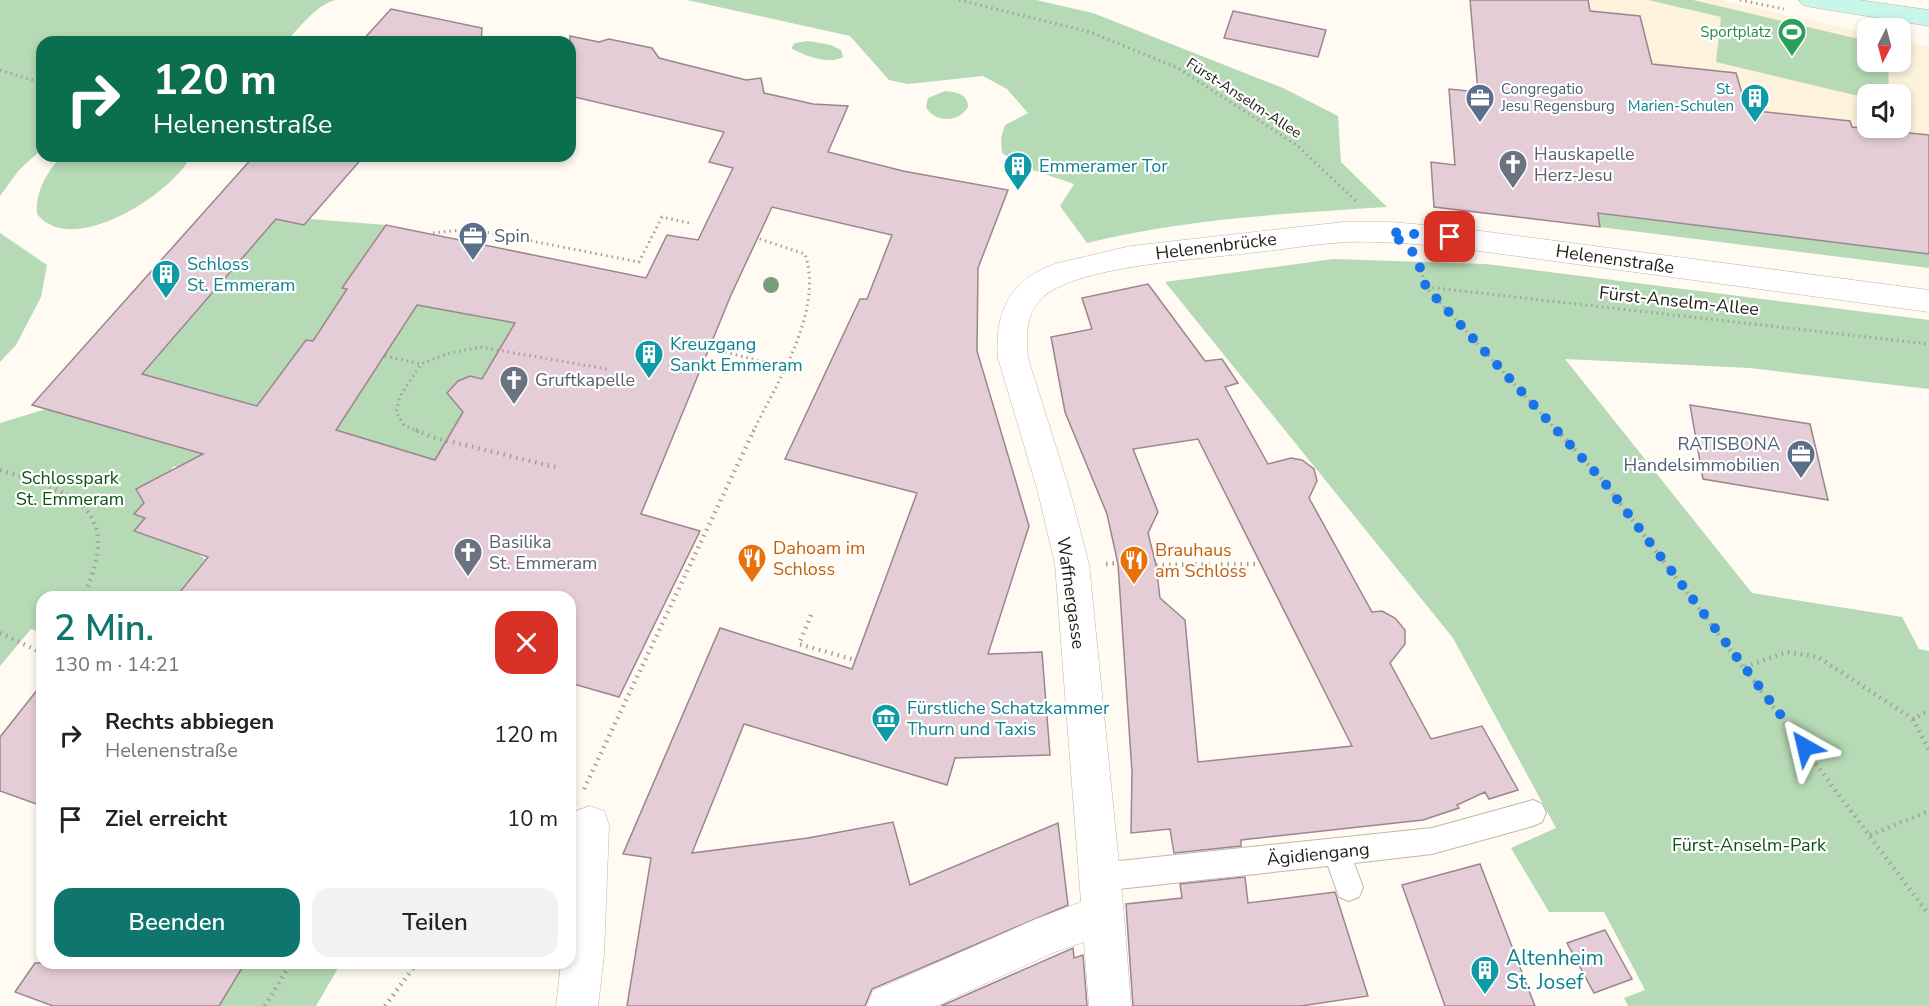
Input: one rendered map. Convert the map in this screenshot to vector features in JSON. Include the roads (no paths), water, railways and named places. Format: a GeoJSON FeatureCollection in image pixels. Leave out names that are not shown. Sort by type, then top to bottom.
{"type":"FeatureCollection","features":[{"type":"Feature","properties":{"kind":"street"},"geometry":{"type":"LineString","coordinates":[[1811,0],[1929,18]]}},
{"type":"Feature","properties":{"kind":"street","name":"Helenenstraße"},"geometry":{"type":"LineString","coordinates":[[1301,236],[1390,232],[1461,238],[1929,301]]}},
{"type":"Feature","properties":{"kind":"street","name":"Helenenbrücke"},"geometry":{"type":"LineString","coordinates":[[1128,257],[1301,236]]}},
{"type":"Feature","properties":{"kind":"street","name":"Waffnergasse"},"geometry":{"type":"LineString","coordinates":[[1110,1006],[1071,564],[1054,492],[1013,358],[1011,335],[1016,312],[1032,290],[1058,274],[1128,257]]}},
{"type":"Feature","properties":{"kind":"street"},"geometry":{"type":"LineString","coordinates":[[577,1006],[584,955],[585,811]]}},
{"type":"Feature","properties":{"kind":"street"},"geometry":{"type":"LineString","coordinates":[[888,1006],[1050,933],[1102,896]]}},
{"type":"Feature","properties":{"kind":"lane","name":"Ägidiengang"},"geometry":{"type":"LineString","coordinates":[[1102,896],[1337,852],[1432,840],[1533,813]]}},
{"type":"Feature","properties":{"kind":"lane"},"geometry":{"type":"LineString","coordinates":[[1337,852],[1349,887]]}},
{"type":"Feature","properties":{"kind":"place","name":"Sportplatz"},"geometry":{"type":"Point","coordinates":[1792,58]}},
{"type":"Feature","properties":{"kind":"place","name":"Congregatio Jesu Regensburg"},"geometry":{"type":"Point","coordinates":[1480,124]}},
{"type":"Feature","properties":{"kind":"place","name":"St. Marien-Schulen"},"geometry":{"type":"Point","coordinates":[1755,124]}},
{"type":"Feature","properties":{"kind":"place","name":"Hauskapelle Herz-Jesu"},"geometry":{"type":"Point","coordinates":[1513,190]}},
{"type":"Feature","properties":{"kind":"place","name":"Emmeramer Tor"},"geometry":{"type":"Point","coordinates":[1018,192]}},
{"type":"Feature","properties":{"kind":"place","name":"Spin"},"geometry":{"type":"Point","coordinates":[473,262]}},
{"type":"Feature","properties":{"kind":"place","name":"Schloss St. Emmeram"},"geometry":{"type":"Point","coordinates":[166,300]}},
{"type":"Feature","properties":{"kind":"place","name":"Kreuzgang Sankt Emmeram"},"geometry":{"type":"Point","coordinates":[649,380]}},
{"type":"Feature","properties":{"kind":"place","name":"Gruftkapelle"},"geometry":{"type":"Point","coordinates":[514,406]}},
{"type":"Feature","properties":{"kind":"place","name":"RATISBONA Handelsimmobilien"},"geometry":{"type":"Point","coordinates":[1801,480]}},
{"type":"Feature","properties":{"kind":"place","name":"Basilika St. Emmeram"},"geometry":{"type":"Point","coordinates":[468,578]}},
{"type":"Feature","properties":{"kind":"place","name":"Dahoam im Schloss"},"geometry":{"type":"Point","coordinates":[752,584]}},
{"type":"Feature","properties":{"kind":"place","name":"Brauhaus am Schloss"},"geometry":{"type":"Point","coordinates":[1134,586]}},
{"type":"Feature","properties":{"kind":"place","name":"Fürstliche Schatzkammer Thurn und Taxis"},"geometry":{"type":"Point","coordinates":[886,744]}},
{"type":"Feature","properties":{"kind":"place","name":"Altenheim St. Josef"},"geometry":{"type":"Point","coordinates":[1485,996]}},
{"type":"Feature","properties":{"kind":"park label","name":"Schlosspark St. Emmeram"},"geometry":{"type":"Point","coordinates":[70,488]}},
{"type":"Feature","properties":{"kind":"park label","name":"Fürst-Anselm-Park"},"geometry":{"type":"Point","coordinates":[1749,845]}}]}
